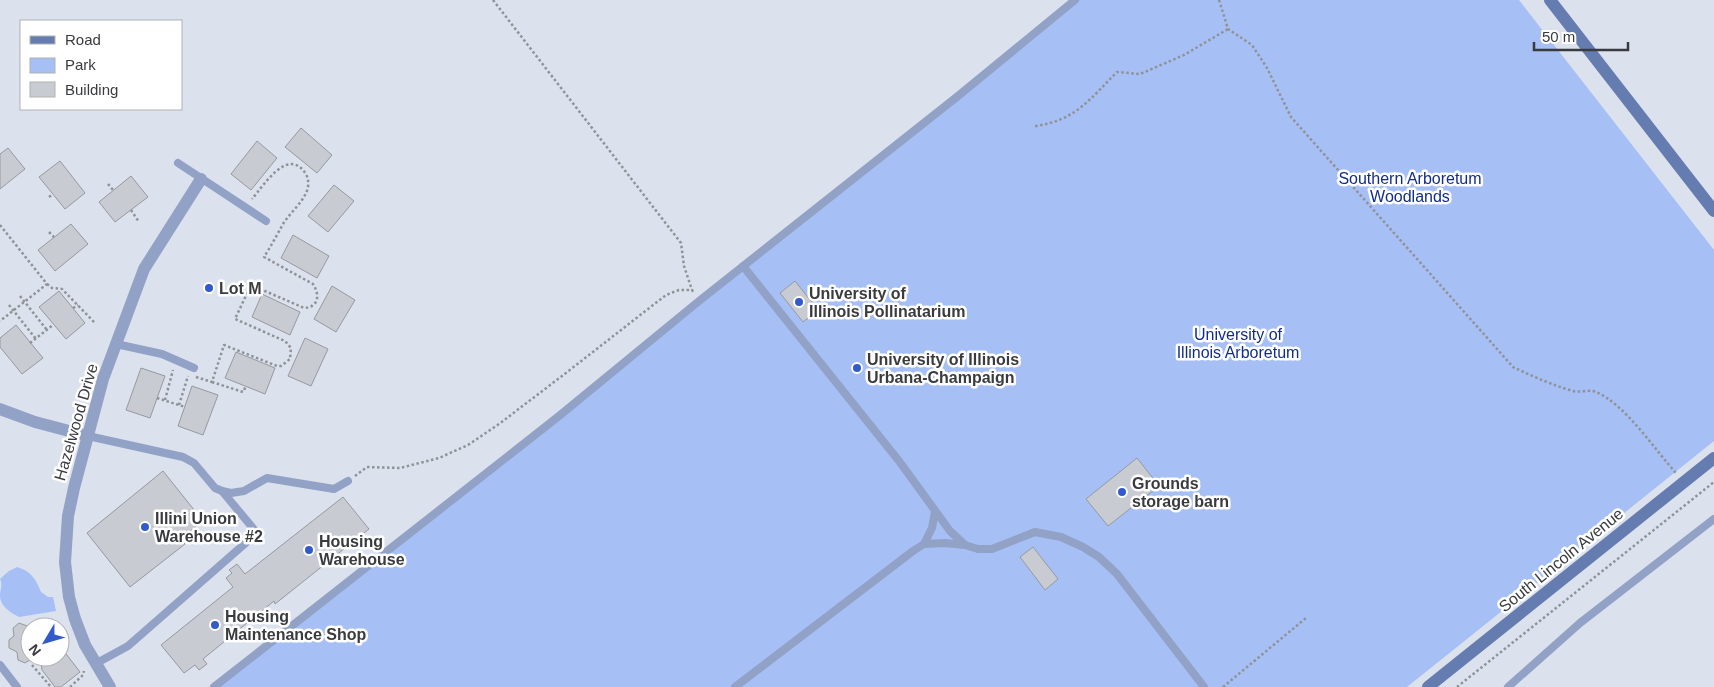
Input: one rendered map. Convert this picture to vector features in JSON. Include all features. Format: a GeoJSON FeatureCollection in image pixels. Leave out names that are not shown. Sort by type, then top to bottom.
{"type":"FeatureCollection","features":[{"type":"Feature","properties":{"kind":"main road"},"geometry":{"type":"LineString","coordinates":[[1550,0],[1714,211]]}},
{"type":"Feature","properties":{"kind":"main road","name":"South Lincoln Avenue"},"geometry":{"type":"LineString","coordinates":[[1428,687],[1714,458]]}},
{"type":"Feature","properties":{"kind":"street","name":"Hazelwood Drive"},"geometry":{"type":"LineString","coordinates":[[110,687],[89,668],[85,646],[69,597],[65,562],[68,516],[102,379],[144,269],[201,179]]}},
{"type":"Feature","properties":{"kind":"street"},"geometry":{"type":"LineString","coordinates":[[0,409],[35,422],[88,436]]}},
{"type":"Feature","properties":{"kind":"lane"},"geometry":{"type":"LineString","coordinates":[[214,687],[559,416],[699,301],[958,96],[1075,0]]}},
{"type":"Feature","properties":{"kind":"lane"},"geometry":{"type":"LineString","coordinates":[[178,164],[266,221]]}},
{"type":"Feature","properties":{"kind":"lane"},"geometry":{"type":"LineString","coordinates":[[743,266],[899,461],[950,531],[965,545]]}},
{"type":"Feature","properties":{"kind":"lane"},"geometry":{"type":"LineString","coordinates":[[116,344],[162,354],[194,368]]}},
{"type":"Feature","properties":{"kind":"lane"},"geometry":{"type":"LineString","coordinates":[[88,436],[183,457],[194,463],[215,488],[231,493],[244,491],[267,478],[334,489],[348,482]]}},
{"type":"Feature","properties":{"kind":"lane"},"geometry":{"type":"LineString","coordinates":[[89,668],[128,646],[257,533],[222,491]]}},
{"type":"Feature","properties":{"kind":"lane"},"geometry":{"type":"LineString","coordinates":[[924,544],[932,528],[935,512]]}},
{"type":"Feature","properties":{"kind":"lane"},"geometry":{"type":"LineString","coordinates":[[1508,687],[1580,623],[1714,519]]}},
{"type":"Feature","properties":{"kind":"lane"},"geometry":{"type":"LineString","coordinates":[[735,687],[924,544],[945,542],[978,549],[992,549],[1035,532],[1043,532],[1060,537],[1083,547],[1099,557],[1117,574],[1204,687]]}},
{"type":"Feature","properties":{"kind":"lane"},"geometry":{"type":"LineString","coordinates":[[0,665],[17,687]]}},
{"type":"Feature","properties":{"kind":"path"},"geometry":{"type":"LineString","coordinates":[[493,0],[681,243],[684,266],[692,290],[699,301]]}},
{"type":"Feature","properties":{"kind":"path"},"geometry":{"type":"LineString","coordinates":[[1219,0],[1228,29],[1252,45],[1267,68],[1291,117],[1513,367],[1533,377],[1576,392],[1594,391],[1610,400],[1634,422],[1684,482]]}},
{"type":"Feature","properties":{"kind":"path"},"geometry":{"type":"LineString","coordinates":[[1035,126],[1052,124],[1074,114],[1117,72],[1140,74],[1184,55],[1228,29]]}},
{"type":"Feature","properties":{"kind":"path"},"geometry":{"type":"LineString","coordinates":[[212,382],[224,345],[272,365],[281,366],[290,360],[292,355],[291,348],[285,340],[235,319],[251,285],[304,308],[310,308],[316,304],[318,298],[318,290],[313,284],[264,257],[283,224],[306,193],[308,186],[306,175],[296,166],[289,164],[281,166],[250,202]]}},
{"type":"Feature","properties":{"kind":"path"},"geometry":{"type":"LineString","coordinates":[[108,184],[113,190]]}},
{"type":"Feature","properties":{"kind":"path"},"geometry":{"type":"LineString","coordinates":[[50,197],[53,194]]}},
{"type":"Feature","properties":{"kind":"path"},"geometry":{"type":"LineString","coordinates":[[130,210],[139,222]]}},
{"type":"Feature","properties":{"kind":"path"},"geometry":{"type":"LineString","coordinates":[[0,225],[47,284],[52,288],[62,289],[95,323]]}},
{"type":"Feature","properties":{"kind":"path"},"geometry":{"type":"LineString","coordinates":[[49,232],[54,237]]}},
{"type":"Feature","properties":{"kind":"path"},"geometry":{"type":"LineString","coordinates":[[0,322],[47,284]]}},
{"type":"Feature","properties":{"kind":"path"},"geometry":{"type":"LineString","coordinates":[[348,482],[367,467],[400,468],[439,458],[468,445],[562,376],[666,294],[679,290],[692,290]]}},
{"type":"Feature","properties":{"kind":"path"},"geometry":{"type":"LineString","coordinates":[[20,296],[47,330]]}},
{"type":"Feature","properties":{"kind":"path"},"geometry":{"type":"LineString","coordinates":[[9,305],[36,339]]}},
{"type":"Feature","properties":{"kind":"path"},"geometry":{"type":"LineString","coordinates":[[73,308],[78,305]]}},
{"type":"Feature","properties":{"kind":"path"},"geometry":{"type":"LineString","coordinates":[[30,343],[54,325]]}},
{"type":"Feature","properties":{"kind":"path"},"geometry":{"type":"LineString","coordinates":[[166,367],[243,392],[246,386]]}},
{"type":"Feature","properties":{"kind":"path"},"geometry":{"type":"LineString","coordinates":[[165,400],[174,370]]}},
{"type":"Feature","properties":{"kind":"path"},"geometry":{"type":"LineString","coordinates":[[179,406],[188,375]]}},
{"type":"Feature","properties":{"kind":"path"},"geometry":{"type":"LineString","coordinates":[[157,398],[185,408]]}},
{"type":"Feature","properties":{"kind":"path"},"geometry":{"type":"LineString","coordinates":[[1458,687],[1714,482]]}},
{"type":"Feature","properties":{"kind":"path"},"geometry":{"type":"LineString","coordinates":[[1223,687],[1306,618]]}},
{"type":"Feature","properties":{"kind":"path"},"geometry":{"type":"LineString","coordinates":[[34,667],[51,687]]}},
{"type":"Feature","properties":{"kind":"path"},"geometry":{"type":"LineString","coordinates":[[70,687],[89,668]]}},
{"type":"Feature","properties":{"kind":"shaded area","name":"University of Illinois Urbana-Champaign"},"geometry":{"type":"Polygon","coordinates":[[[0,0],[1714,0],[1714,687],[0,687],[0,0]]]}},
{"type":"Feature","properties":{"kind":"green space","name":"University of Illinois Arboretum"},"geometry":{"type":"Polygon","coordinates":[[[1077,0],[1519,0],[1714,250],[1714,441],[1407,687],[211,687],[559,416],[1077,0]]]}},
{"type":"Feature","properties":{"kind":"green space"},"geometry":{"type":"Polygon","coordinates":[[[17,567],[32,576],[41,592],[48,597],[53,597],[56,611],[19,617],[4,606],[0,600],[0,579],[17,567]]]}},
{"type":"Feature","properties":{"kind":"building"},"geometry":{"type":"Polygon","coordinates":[[[301,128],[332,155],[317,173],[285,147],[301,128]]]}},
{"type":"Feature","properties":{"kind":"building"},"geometry":{"type":"Polygon","coordinates":[[[257,141],[277,158],[251,190],[231,174],[257,141]]]}},
{"type":"Feature","properties":{"kind":"building"},"geometry":{"type":"Polygon","coordinates":[[[8,148],[25,169],[0,189],[0,154],[8,148]]]}},
{"type":"Feature","properties":{"kind":"building"},"geometry":{"type":"Polygon","coordinates":[[[60,161],[85,193],[65,209],[39,177],[60,161]]]}},
{"type":"Feature","properties":{"kind":"building"},"geometry":{"type":"Polygon","coordinates":[[[131,176],[148,197],[115,222],[99,202],[131,176]]]}},
{"type":"Feature","properties":{"kind":"building"},"geometry":{"type":"Polygon","coordinates":[[[334,185],[354,201],[328,232],[308,216],[334,185]]]}},
{"type":"Feature","properties":{"kind":"building"},"geometry":{"type":"Polygon","coordinates":[[[71,224],[88,244],[55,271],[38,250],[71,224]]]}},
{"type":"Feature","properties":{"kind":"building"},"geometry":{"type":"Polygon","coordinates":[[[293,235],[329,256],[317,278],[281,258],[293,235]]]}},
{"type":"Feature","properties":{"kind":"building","name":"University of Illinois Pollinatarium"},"geometry":{"type":"Polygon","coordinates":[[[795,281],[818,310],[803,322],[780,293],[795,281]]]}},
{"type":"Feature","properties":{"kind":"building"},"geometry":{"type":"Polygon","coordinates":[[[332,286],[355,300],[336,332],[314,319],[332,286]]]}},
{"type":"Feature","properties":{"kind":"building"},"geometry":{"type":"Polygon","coordinates":[[[59,291],[85,323],[66,339],[39,307],[59,291]]]}},
{"type":"Feature","properties":{"kind":"building"},"geometry":{"type":"Polygon","coordinates":[[[262,294],[300,312],[290,335],[252,317],[262,294]]]}},
{"type":"Feature","properties":{"kind":"building"},"geometry":{"type":"Polygon","coordinates":[[[16,325],[43,358],[22,374],[0,347],[0,338],[16,325]]]}},
{"type":"Feature","properties":{"kind":"building"},"geometry":{"type":"Polygon","coordinates":[[[305,338],[328,349],[311,386],[288,376],[305,338]]]}},
{"type":"Feature","properties":{"kind":"building"},"geometry":{"type":"Polygon","coordinates":[[[236,352],[275,368],[265,394],[225,378],[236,352]]]}},
{"type":"Feature","properties":{"kind":"building"},"geometry":{"type":"Polygon","coordinates":[[[141,368],[165,376],[150,418],[126,410],[141,368]]]}},
{"type":"Feature","properties":{"kind":"building"},"geometry":{"type":"Polygon","coordinates":[[[192,386],[218,395],[203,435],[178,426],[192,386]]]}},
{"type":"Feature","properties":{"kind":"building","name":"Grounds storage barn"},"geometry":{"type":"Polygon","coordinates":[[[1137,458],[1159,486],[1108,526],[1086,499],[1137,458]]]}},
{"type":"Feature","properties":{"kind":"building","name":"Illini Union Warehouse #2"},"geometry":{"type":"Polygon","coordinates":[[[163,471],[203,521],[180,539],[185,544],[130,587],[87,533],[163,471]]]}},
{"type":"Feature","properties":{"kind":"building"},"geometry":{"type":"Polygon","coordinates":[[[343,497],[369,529],[275,604],[274,601],[203,659],[207,664],[199,670],[195,665],[184,673],[161,645],[233,587],[226,578],[232,573],[229,570],[237,564],[245,574],[343,497]]]}},
{"type":"Feature","properties":{"kind":"building"},"geometry":{"type":"Polygon","coordinates":[[[1033,547],[1058,579],[1045,590],[1020,557],[1033,547]]]}},
{"type":"Feature","properties":{"kind":"building"},"geometry":{"type":"Polygon","coordinates":[[[20,623],[20,661],[18,660],[17,652],[9,648],[9,640],[14,636],[13,628],[20,623]]]}},
{"type":"Feature","properties":{"kind":"building"},"geometry":{"type":"Polygon","coordinates":[[[70,659],[80,672],[61,687],[55,687],[42,667],[70,667],[70,659]]]}},
{"type":"Feature","properties":{"kind":"place","name":"Lot M"},"geometry":{"type":"Point","coordinates":[209,288]}},
{"type":"Feature","properties":{"kind":"place","name":"University of Illinois Pollinatarium"},"geometry":{"type":"Point","coordinates":[799,302]}},
{"type":"Feature","properties":{"kind":"place","name":"University of Illinois Urbana-Champaign"},"geometry":{"type":"Point","coordinates":[857,368]}},
{"type":"Feature","properties":{"kind":"place","name":"Grounds storage barn"},"geometry":{"type":"Point","coordinates":[1122,492]}},
{"type":"Feature","properties":{"kind":"place","name":"Illini Union Warehouse #2"},"geometry":{"type":"Point","coordinates":[145,527]}},
{"type":"Feature","properties":{"kind":"place","name":"Housing Warehouse"},"geometry":{"type":"Point","coordinates":[309,550]}},
{"type":"Feature","properties":{"kind":"place","name":"Housing Maintenance Shop"},"geometry":{"type":"Point","coordinates":[215,625]}},
{"type":"Feature","properties":{"kind":"park label","name":"Southern Arboretum Woodlands"},"geometry":{"type":"Point","coordinates":[1410,187]}}]}
